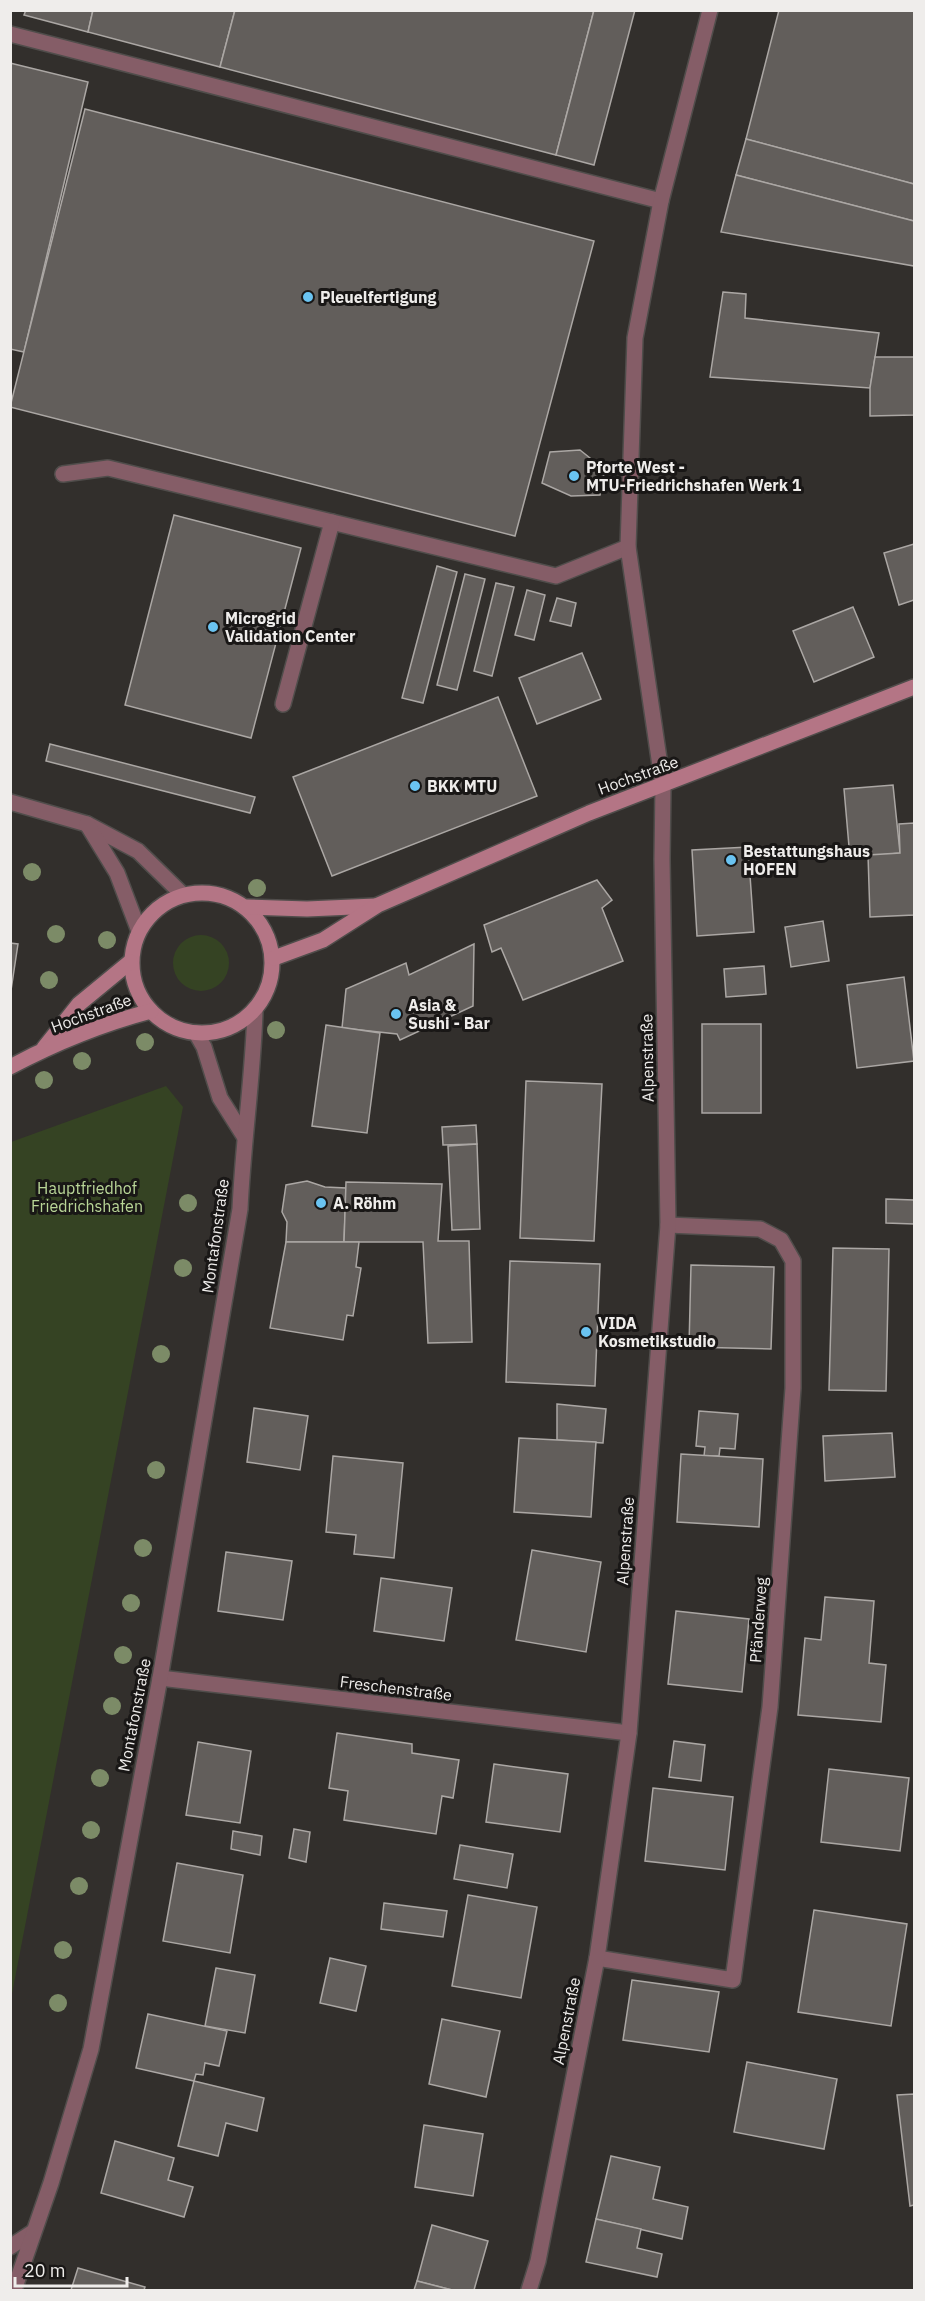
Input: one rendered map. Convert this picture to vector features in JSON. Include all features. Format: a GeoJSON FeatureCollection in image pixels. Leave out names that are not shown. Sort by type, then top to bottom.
{"type":"FeatureCollection","features":[{"type":"Feature","properties":{"kind":"main road","name":"Hochstraße"},"geometry":{"type":"LineString","coordinates":[[274,958],[323,940],[378,905],[589,813],[915,687]]}},
{"type":"Feature","properties":{"kind":"main road"},"geometry":{"type":"LineString","coordinates":[[218,893],[247,907],[266,930],[274,958],[269,987],[255,1011],[234,1027],[208,1034],[184,1032],[159,1019],[138,992],[130,962],[139,931],[164,903],[182,894],[218,893]]}},
{"type":"Feature","properties":{"kind":"main road","name":"Hochstraße"},"geometry":{"type":"LineString","coordinates":[[247,907],[307,909],[378,905]]}},
{"type":"Feature","properties":{"kind":"main road","name":"Hochstraße"},"geometry":{"type":"LineString","coordinates":[[43,1050],[79,1004],[130,962]]}},
{"type":"Feature","properties":{"kind":"main road","name":"Hochstraße"},"geometry":{"type":"LineString","coordinates":[[10,1067],[91,1030],[151,1011]]}},
{"type":"Feature","properties":{"kind":"street","name":"Alpenstraße"},"geometry":{"type":"LineString","coordinates":[[529,2290],[538,2261],[597,1958],[629,1733],[668,1225],[662,859],[663,786],[628,547],[635,338],[661,201],[710,10]]}},
{"type":"Feature","properties":{"kind":"street"},"geometry":{"type":"LineString","coordinates":[[10,34],[661,201]]}},
{"type":"Feature","properties":{"kind":"street"},"geometry":{"type":"LineString","coordinates":[[63,474],[108,468],[556,576],[628,547]]}},
{"type":"Feature","properties":{"kind":"street"},"geometry":{"type":"LineString","coordinates":[[283,704],[332,522]]}},
{"type":"Feature","properties":{"kind":"street"},"geometry":{"type":"LineString","coordinates":[[10,802],[87,824],[138,851],[182,894]]}},
{"type":"Feature","properties":{"kind":"street"},"geometry":{"type":"LineString","coordinates":[[87,824],[117,873],[139,931]]}},
{"type":"Feature","properties":{"kind":"street","name":"Montafonstraße"},"geometry":{"type":"LineString","coordinates":[[14,2290],[51,2183],[91,2049],[160,1678],[240,1209],[244,1136],[252,1091],[255,1011]]}},
{"type":"Feature","properties":{"kind":"street"},"geometry":{"type":"LineString","coordinates":[[196,1033],[204,1047],[220,1098],[244,1136]]}},
{"type":"Feature","properties":{"kind":"street","name":"Pfänderweg"},"geometry":{"type":"LineString","coordinates":[[597,1958],[734,1980],[770,1707],[793,1388],[793,1261],[781,1240],[760,1229],[668,1225]]}},
{"type":"Feature","properties":{"kind":"street","name":"Freschenstraße"},"geometry":{"type":"LineString","coordinates":[[160,1678],[629,1733]]}},
{"type":"Feature","properties":{"kind":"street"},"geometry":{"type":"LineString","coordinates":[[10,2247],[33,2232]]}},
{"type":"Feature","properties":{"kind":"green space"},"geometry":{"type":"Polygon","coordinates":[[[201,935],[212,937],[221,943],[227,952],[229,963],[227,974],[221,983],[212,989],[201,991],[190,989],[181,983],[175,974],[173,963],[175,952],[181,943],[190,937],[201,935]]]}},
{"type":"Feature","properties":{"kind":"green space","name":"Hauptfriedhof Friedrichshafen"},"geometry":{"type":"Polygon","coordinates":[[[166,1086],[183,1107],[11,1999],[11,1142],[166,1086]]]}},
{"type":"Feature","properties":{"kind":"building"},"geometry":{"type":"Polygon","coordinates":[[[26,10],[93,10],[88,32],[24,15],[26,10]]]}},
{"type":"Feature","properties":{"kind":"building"},"geometry":{"type":"Polygon","coordinates":[[[93,10],[235,10],[220,67],[88,32],[93,10]]]}},
{"type":"Feature","properties":{"kind":"building"},"geometry":{"type":"Polygon","coordinates":[[[235,10],[594,10],[556,155],[220,67],[235,10]]]}},
{"type":"Feature","properties":{"kind":"building"},"geometry":{"type":"Polygon","coordinates":[[[594,10],[635,10],[594,165],[556,155],[594,10]]]}},
{"type":"Feature","properties":{"kind":"building"},"geometry":{"type":"Polygon","coordinates":[[[779,10],[914,10],[914,184],[746,139],[779,10]]]}},
{"type":"Feature","properties":{"kind":"building"},"geometry":{"type":"Polygon","coordinates":[[[10,63],[88,82],[24,352],[10,349],[10,63]]]}},
{"type":"Feature","properties":{"kind":"building","name":"Pleuelfertigung"},"geometry":{"type":"Polygon","coordinates":[[[85,109],[594,241],[515,536],[10,407],[85,109]]]}},
{"type":"Feature","properties":{"kind":"building"},"geometry":{"type":"Polygon","coordinates":[[[746,139],[914,184],[914,221],[736,175],[746,139]]]}},
{"type":"Feature","properties":{"kind":"building"},"geometry":{"type":"Polygon","coordinates":[[[736,175],[914,221],[914,266],[721,232],[736,175]]]}},
{"type":"Feature","properties":{"kind":"building"},"geometry":{"type":"Polygon","coordinates":[[[723,292],[746,294],[745,318],[879,333],[870,388],[710,377],[723,292]]]}},
{"type":"Feature","properties":{"kind":"building"},"geometry":{"type":"Polygon","coordinates":[[[875,357],[914,357],[914,415],[870,416],[870,388],[875,357]]]}},
{"type":"Feature","properties":{"kind":"building","name":"Pforte West - MTU-Friedrichshafen Werk 1"},"geometry":{"type":"Polygon","coordinates":[[[580,450],[605,470],[600,495],[571,496],[542,483],[550,452],[580,450]]]}},
{"type":"Feature","properties":{"kind":"building","name":"Microgrid Validation Center"},"geometry":{"type":"Polygon","coordinates":[[[174,515],[301,548],[251,738],[125,705],[174,515]]]}},
{"type":"Feature","properties":{"kind":"building"},"geometry":{"type":"Polygon","coordinates":[[[914,544],[914,600],[899,605],[884,553],[914,544]]]}},
{"type":"Feature","properties":{"kind":"building"},"geometry":{"type":"Polygon","coordinates":[[[437,566],[457,572],[423,703],[402,698],[437,566]]]}},
{"type":"Feature","properties":{"kind":"building"},"geometry":{"type":"Polygon","coordinates":[[[465,574],[485,579],[457,690],[437,685],[465,574]]]}},
{"type":"Feature","properties":{"kind":"building"},"geometry":{"type":"Polygon","coordinates":[[[496,583],[514,587],[492,676],[474,671],[496,583]]]}},
{"type":"Feature","properties":{"kind":"building"},"geometry":{"type":"Polygon","coordinates":[[[527,590],[545,595],[534,640],[515,635],[527,590]]]}},
{"type":"Feature","properties":{"kind":"building"},"geometry":{"type":"Polygon","coordinates":[[[557,598],[576,603],[571,626],[550,621],[557,598]]]}},
{"type":"Feature","properties":{"kind":"building"},"geometry":{"type":"Polygon","coordinates":[[[853,607],[874,657],[814,682],[793,631],[853,607]]]}},
{"type":"Feature","properties":{"kind":"building"},"geometry":{"type":"Polygon","coordinates":[[[582,653],[601,699],[537,724],[519,678],[582,653]]]}},
{"type":"Feature","properties":{"kind":"building","name":"BKK MTU"},"geometry":{"type":"Polygon","coordinates":[[[498,697],[537,796],[332,876],[293,777],[498,697]]]}},
{"type":"Feature","properties":{"kind":"building"},"geometry":{"type":"Polygon","coordinates":[[[50,744],[255,797],[250,813],[46,761],[50,744]]]}},
{"type":"Feature","properties":{"kind":"building"},"geometry":{"type":"Polygon","coordinates":[[[893,785],[900,853],[850,858],[844,789],[893,785]]]}},
{"type":"Feature","properties":{"kind":"building"},"geometry":{"type":"Polygon","coordinates":[[[914,823],[914,915],[870,917],[868,855],[900,853],[899,824],[914,823]]]}},
{"type":"Feature","properties":{"kind":"building"},"geometry":{"type":"Polygon","coordinates":[[[748,847],[754,932],[697,936],[692,850],[748,847]]]}},
{"type":"Feature","properties":{"kind":"building"},"geometry":{"type":"Polygon","coordinates":[[[597,880],[612,900],[602,908],[623,961],[523,1000],[501,948],[492,952],[484,925],[597,880]]]}},
{"type":"Feature","properties":{"kind":"building"},"geometry":{"type":"Polygon","coordinates":[[[823,921],[829,961],[791,967],[785,927],[823,921]]]}},
{"type":"Feature","properties":{"kind":"building"},"geometry":{"type":"Polygon","coordinates":[[[10,943],[18,944],[10,997],[10,943]]]}},
{"type":"Feature","properties":{"kind":"building"},"geometry":{"type":"Polygon","coordinates":[[[474,944],[473,1006],[400,1040],[397,1034],[342,1028],[346,989],[406,963],[409,975],[474,944]]]}},
{"type":"Feature","properties":{"kind":"building"},"geometry":{"type":"Polygon","coordinates":[[[764,966],[766,994],[726,997],[724,969],[764,966]]]}},
{"type":"Feature","properties":{"kind":"building"},"geometry":{"type":"Polygon","coordinates":[[[904,977],[914,1061],[857,1068],[847,985],[904,977]]]}},
{"type":"Feature","properties":{"kind":"building"},"geometry":{"type":"Polygon","coordinates":[[[702,1024],[761,1024],[761,1113],[702,1113],[702,1024]]]}},
{"type":"Feature","properties":{"kind":"building"},"geometry":{"type":"Polygon","coordinates":[[[326,1025],[380,1033],[367,1133],[312,1126],[326,1025]]]}},
{"type":"Feature","properties":{"kind":"building"},"geometry":{"type":"Polygon","coordinates":[[[526,1081],[602,1084],[594,1241],[520,1238],[526,1081]]]}},
{"type":"Feature","properties":{"kind":"building"},"geometry":{"type":"Polygon","coordinates":[[[476,1125],[477,1144],[443,1145],[442,1127],[476,1125]]]}},
{"type":"Feature","properties":{"kind":"building"},"geometry":{"type":"Polygon","coordinates":[[[477,1144],[480,1229],[452,1230],[448,1146],[477,1144]]]}},
{"type":"Feature","properties":{"kind":"building"},"geometry":{"type":"Polygon","coordinates":[[[307,1181],[325,1187],[346,1188],[344,1242],[286,1242],[287,1222],[282,1212],[286,1185],[307,1181]]]}},
{"type":"Feature","properties":{"kind":"building"},"geometry":{"type":"Polygon","coordinates":[[[346,1182],[442,1184],[438,1241],[469,1241],[472,1342],[428,1343],[423,1242],[344,1242],[346,1182]]]}},
{"type":"Feature","properties":{"kind":"building"},"geometry":{"type":"Polygon","coordinates":[[[886,1199],[914,1200],[914,1224],[886,1223],[886,1199]]]}},
{"type":"Feature","properties":{"kind":"building"},"geometry":{"type":"Polygon","coordinates":[[[286,1242],[359,1242],[356,1267],[361,1268],[353,1316],[347,1315],[343,1340],[270,1328],[286,1242]]]}},
{"type":"Feature","properties":{"kind":"building"},"geometry":{"type":"Polygon","coordinates":[[[833,1248],[889,1249],[886,1391],[829,1390],[833,1248]]]}},
{"type":"Feature","properties":{"kind":"building"},"geometry":{"type":"Polygon","coordinates":[[[510,1261],[600,1264],[595,1386],[506,1382],[510,1261]]]}},
{"type":"Feature","properties":{"kind":"building"},"geometry":{"type":"Polygon","coordinates":[[[691,1265],[774,1267],[771,1349],[689,1347],[691,1265]]]}},
{"type":"Feature","properties":{"kind":"building"},"geometry":{"type":"Polygon","coordinates":[[[557,1404],[606,1409],[603,1443],[557,1440],[557,1404]]]}},
{"type":"Feature","properties":{"kind":"building"},"geometry":{"type":"Polygon","coordinates":[[[254,1408],[308,1416],[300,1470],[247,1462],[254,1408]]]}},
{"type":"Feature","properties":{"kind":"building"},"geometry":{"type":"Polygon","coordinates":[[[699,1411],[738,1414],[735,1449],[720,1448],[719,1456],[704,1456],[705,1447],[696,1446],[699,1411]]]}},
{"type":"Feature","properties":{"kind":"building"},"geometry":{"type":"Polygon","coordinates":[[[892,1433],[895,1477],[825,1481],[823,1436],[892,1433]]]}},
{"type":"Feature","properties":{"kind":"building"},"geometry":{"type":"Polygon","coordinates":[[[519,1438],[596,1442],[591,1517],[514,1512],[519,1438]]]}},
{"type":"Feature","properties":{"kind":"building"},"geometry":{"type":"Polygon","coordinates":[[[681,1454],[763,1459],[759,1527],[677,1522],[681,1454]]]}},
{"type":"Feature","properties":{"kind":"building"},"geometry":{"type":"Polygon","coordinates":[[[333,1456],[403,1463],[394,1558],[354,1554],[356,1535],[326,1532],[333,1456]]]}},
{"type":"Feature","properties":{"kind":"building"},"geometry":{"type":"Polygon","coordinates":[[[532,1550],[601,1562],[586,1652],[516,1640],[532,1550]]]}},
{"type":"Feature","properties":{"kind":"building"},"geometry":{"type":"Polygon","coordinates":[[[226,1552],[292,1561],[283,1620],[218,1611],[226,1552]]]}},
{"type":"Feature","properties":{"kind":"building"},"geometry":{"type":"Polygon","coordinates":[[[381,1578],[452,1588],[444,1641],[374,1631],[381,1578]]]}},
{"type":"Feature","properties":{"kind":"building"},"geometry":{"type":"Polygon","coordinates":[[[825,1597],[874,1601],[869,1663],[886,1665],[881,1722],[798,1715],[805,1638],[821,1640],[825,1597]]]}},
{"type":"Feature","properties":{"kind":"building"},"geometry":{"type":"Polygon","coordinates":[[[676,1611],[749,1619],[742,1692],[668,1684],[676,1611]]]}},
{"type":"Feature","properties":{"kind":"building"},"geometry":{"type":"Polygon","coordinates":[[[337,1733],[412,1744],[412,1753],[459,1760],[453,1798],[442,1796],[436,1834],[344,1820],[348,1791],[329,1788],[337,1733]]]}},
{"type":"Feature","properties":{"kind":"building"},"geometry":{"type":"Polygon","coordinates":[[[674,1741],[705,1745],[701,1781],[669,1777],[674,1741]]]}},
{"type":"Feature","properties":{"kind":"building"},"geometry":{"type":"Polygon","coordinates":[[[198,1742],[251,1751],[240,1823],[186,1815],[198,1742]]]}},
{"type":"Feature","properties":{"kind":"building"},"geometry":{"type":"Polygon","coordinates":[[[494,1764],[568,1774],[560,1832],[486,1822],[494,1764]]]}},
{"type":"Feature","properties":{"kind":"building"},"geometry":{"type":"Polygon","coordinates":[[[829,1769],[909,1778],[900,1851],[821,1842],[829,1769]]]}},
{"type":"Feature","properties":{"kind":"building"},"geometry":{"type":"Polygon","coordinates":[[[653,1788],[733,1797],[725,1870],[645,1861],[653,1788]]]}},
{"type":"Feature","properties":{"kind":"building"},"geometry":{"type":"Polygon","coordinates":[[[294,1829],[310,1832],[306,1862],[289,1858],[294,1829]]]}},
{"type":"Feature","properties":{"kind":"building"},"geometry":{"type":"Polygon","coordinates":[[[233,1831],[262,1836],[260,1855],[231,1849],[233,1831]]]}},
{"type":"Feature","properties":{"kind":"building"},"geometry":{"type":"Polygon","coordinates":[[[460,1845],[513,1854],[507,1888],[454,1879],[460,1845]]]}},
{"type":"Feature","properties":{"kind":"building"},"geometry":{"type":"Polygon","coordinates":[[[177,1863],[243,1875],[230,1953],[163,1941],[177,1863]]]}},
{"type":"Feature","properties":{"kind":"building"},"geometry":{"type":"Polygon","coordinates":[[[468,1895],[537,1907],[521,1998],[452,1986],[468,1895]]]}},
{"type":"Feature","properties":{"kind":"building"},"geometry":{"type":"Polygon","coordinates":[[[384,1903],[447,1911],[443,1937],[381,1929],[384,1903]]]}},
{"type":"Feature","properties":{"kind":"building"},"geometry":{"type":"Polygon","coordinates":[[[814,1910],[907,1924],[891,2026],[798,2012],[814,1910]]]}},
{"type":"Feature","properties":{"kind":"building"},"geometry":{"type":"Polygon","coordinates":[[[330,1958],[366,1966],[356,2011],[320,2003],[330,1958]]]}},
{"type":"Feature","properties":{"kind":"building"},"geometry":{"type":"Polygon","coordinates":[[[216,1968],[255,1975],[245,2033],[205,2026],[216,1968]]]}},
{"type":"Feature","properties":{"kind":"building"},"geometry":{"type":"Polygon","coordinates":[[[632,1980],[719,1992],[709,2052],[623,2040],[632,1980]]]}},
{"type":"Feature","properties":{"kind":"building"},"geometry":{"type":"Polygon","coordinates":[[[148,2014],[227,2031],[219,2066],[205,2063],[203,2075],[196,2074],[194,2081],[136,2068],[148,2014]]]}},
{"type":"Feature","properties":{"kind":"building"},"geometry":{"type":"Polygon","coordinates":[[[442,2019],[500,2031],[486,2097],[429,2084],[442,2019]]]}},
{"type":"Feature","properties":{"kind":"building"},"geometry":{"type":"Polygon","coordinates":[[[747,2062],[837,2079],[824,2149],[734,2132],[747,2062]]]}},
{"type":"Feature","properties":{"kind":"building"},"geometry":{"type":"Polygon","coordinates":[[[194,2081],[264,2098],[257,2131],[226,2123],[218,2156],[178,2146],[194,2081]]]}},
{"type":"Feature","properties":{"kind":"building"},"geometry":{"type":"Polygon","coordinates":[[[914,2094],[914,2205],[910,2206],[897,2095],[914,2094]]]}},
{"type":"Feature","properties":{"kind":"building"},"geometry":{"type":"Polygon","coordinates":[[[424,2125],[483,2134],[473,2196],[415,2187],[424,2125]]]}},
{"type":"Feature","properties":{"kind":"building"},"geometry":{"type":"Polygon","coordinates":[[[115,2141],[174,2158],[168,2180],[193,2187],[184,2217],[101,2193],[115,2141]]]}},
{"type":"Feature","properties":{"kind":"building"},"geometry":{"type":"Polygon","coordinates":[[[611,2156],[660,2167],[653,2199],[688,2207],[682,2239],[596,2219],[611,2156]]]}},
{"type":"Feature","properties":{"kind":"building"},"geometry":{"type":"Polygon","coordinates":[[[596,2219],[641,2229],[637,2248],[662,2254],[657,2277],[586,2262],[596,2219]]]}},
{"type":"Feature","properties":{"kind":"building"},"geometry":{"type":"Polygon","coordinates":[[[432,2225],[488,2241],[474,2290],[452,2290],[417,2281],[432,2225]]]}},
{"type":"Feature","properties":{"kind":"building"},"geometry":{"type":"Polygon","coordinates":[[[78,2268],[145,2287],[144,2290],[71,2290],[78,2268]]]}},
{"type":"Feature","properties":{"kind":"building"},"geometry":{"type":"Polygon","coordinates":[[[417,2281],[452,2290],[414,2290],[417,2281]]]}},
{"type":"Feature","properties":{"kind":"place","name":"Pleuelfertigung"},"geometry":{"type":"Point","coordinates":[308,297]}},
{"type":"Feature","properties":{"kind":"place","name":"Pforte West - MTU-Friedrichshafen Werk 1"},"geometry":{"type":"Point","coordinates":[574,476]}},
{"type":"Feature","properties":{"kind":"place","name":"Microgrid Validation Center"},"geometry":{"type":"Point","coordinates":[213,627]}},
{"type":"Feature","properties":{"kind":"place","name":"BKK MTU"},"geometry":{"type":"Point","coordinates":[415,786]}},
{"type":"Feature","properties":{"kind":"place","name":"Bestattungshaus HOFEN"},"geometry":{"type":"Point","coordinates":[731,860]}},
{"type":"Feature","properties":{"kind":"place","name":"Asia & Sushi - Bar"},"geometry":{"type":"Point","coordinates":[396,1014]}},
{"type":"Feature","properties":{"kind":"place","name":"A. Röhm"},"geometry":{"type":"Point","coordinates":[321,1203]}},
{"type":"Feature","properties":{"kind":"place","name":"VIDA Kosmetikstudio"},"geometry":{"type":"Point","coordinates":[586,1332]}}]}
